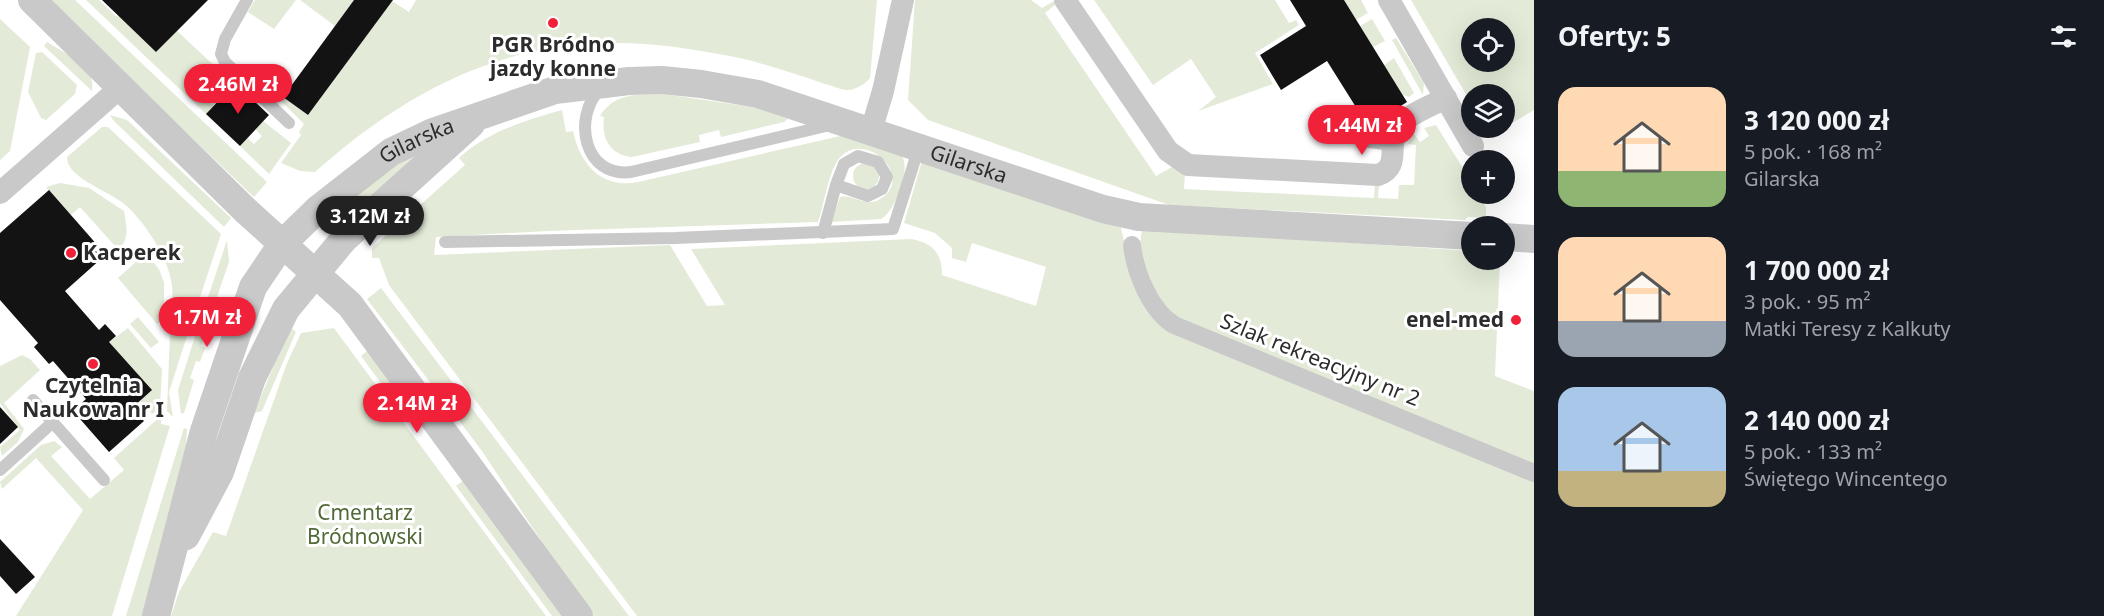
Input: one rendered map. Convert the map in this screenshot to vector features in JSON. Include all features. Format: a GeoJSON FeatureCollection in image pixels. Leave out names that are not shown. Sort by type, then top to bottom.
{"type":"FeatureCollection","features":[{"type":"Feature","properties":{"kind":"street"},"geometry":{"type":"LineString","coordinates":[[32,0],[282,244],[357,313],[579,616]]}},
{"type":"Feature","properties":{"kind":"street"},"geometry":{"type":"LineString","coordinates":[[871,131],[883,91],[903,0]]}},
{"type":"Feature","properties":{"kind":"street"},"geometry":{"type":"LineString","coordinates":[[1065,0],[1168,151],[1183,163],[1378,175],[1386,171],[1392,163],[1393,140],[1403,122],[1446,98]]}},
{"type":"Feature","properties":{"kind":"street"},"geometry":{"type":"LineString","coordinates":[[1389,0],[1473,146]]}},
{"type":"Feature","properties":{"kind":"street","name":"Gilarska"},"geometry":{"type":"LineString","coordinates":[[173,559],[190,481],[226,365],[253,287],[282,244],[318,209],[391,152],[433,132],[475,120],[555,90],[608,83],[662,80],[731,88],[758,94],[843,121],[1118,213],[1139,217],[1461,235]]}},
{"type":"Feature","properties":{"kind":"street"},"geometry":{"type":"LineString","coordinates":[[0,193],[122,86]]}},
{"type":"Feature","properties":{"kind":"street","name":"Gilarska"},"geometry":{"type":"LineString","coordinates":[[173,559],[217,480],[270,336],[285,309],[344,239],[475,120]]}},
{"type":"Feature","properties":{"kind":"street"},"geometry":{"type":"LineString","coordinates":[[1356,125],[1370,137],[1393,140]]}},
{"type":"Feature","properties":{"kind":"street"},"geometry":{"type":"LineString","coordinates":[[1515,238],[1534,239]]}},
{"type":"Feature","properties":{"kind":"street","name":"Szlak rekreacyjny nr 2"},"geometry":{"type":"LineString","coordinates":[[1132,245],[1134,261],[1146,289],[1163,315],[1174,325],[1534,473]]}},
{"type":"Feature","properties":{"kind":"street"},"geometry":{"type":"LineString","coordinates":[[156,616],[173,559]]}},
{"type":"Feature","properties":{"kind":"lane"},"geometry":{"type":"LineString","coordinates":[[247,0],[225,39],[221,54],[225,62],[290,123]]}},
{"type":"Feature","properties":{"kind":"lane"},"geometry":{"type":"LineString","coordinates":[[608,83],[588,104],[584,124],[587,141],[596,159],[603,166],[616,172],[631,172],[843,121]]}},
{"type":"Feature","properties":{"kind":"lane"},"geometry":{"type":"LineString","coordinates":[[446,242],[823,233],[893,229],[919,147]]}},
{"type":"Feature","properties":{"kind":"lane"},"geometry":{"type":"LineString","coordinates":[[823,233],[836,185]]}},
{"type":"Feature","properties":{"kind":"lane"},"geometry":{"type":"LineString","coordinates":[[33,399],[104,480]]}},
{"type":"Feature","properties":{"kind":"lane"},"geometry":{"type":"LineString","coordinates":[[0,470],[53,422]]}},
{"type":"Feature","properties":{"kind":"green space"},"geometry":{"type":"Polygon","coordinates":[[[47,0],[75,0],[267,182],[254,197],[47,0]]]}},
{"type":"Feature","properties":{"kind":"green space"},"geometry":{"type":"Polygon","coordinates":[[[86,0],[99,0],[116,16],[176,30],[234,84],[222,98],[215,92],[207,100],[214,106],[206,114],[86,0]]]}},
{"type":"Feature","properties":{"kind":"green space"},"geometry":{"type":"Polygon","coordinates":[[[255,0],[296,0],[274,29],[248,12],[255,0]]]}},
{"type":"Feature","properties":{"kind":"green space"},"geometry":{"type":"Polygon","coordinates":[[[300,0],[354,0],[335,26],[300,0]]]}},
{"type":"Feature","properties":{"kind":"green space"},"geometry":{"type":"Polygon","coordinates":[[[416,0],[877,0],[870,78],[854,89],[841,89],[756,62],[695,50],[623,43],[573,45],[526,53],[481,67],[438,86],[396,110],[355,139],[315,172],[300,171],[281,163],[301,135],[299,132],[304,124],[280,100],[283,97],[308,115],[392,1],[409,12],[416,0]]]}},
{"type":"Feature","properties":{"kind":"green space"},"geometry":{"type":"Polygon","coordinates":[[[915,0],[1031,0],[1042,8],[1054,1],[1056,4],[1045,13],[1156,176],[1172,167],[1185,174],[1184,189],[1374,198],[1375,185],[1379,185],[1378,198],[1398,199],[1399,185],[1414,185],[1416,145],[1408,144],[1414,134],[1420,142],[1429,136],[1424,128],[1436,125],[1461,165],[1461,204],[1484,204],[1486,216],[1461,216],[1461,220],[1169,205],[928,120],[908,100],[915,0]]]}},
{"type":"Feature","properties":{"kind":"green space"},"geometry":{"type":"Polygon","coordinates":[[[1094,0],[1275,0],[1289,23],[1296,20],[1299,25],[1255,53],[1273,84],[1198,111],[1216,97],[1191,59],[1153,85],[1094,0]]]}},
{"type":"Feature","properties":{"kind":"green space"},"geometry":{"type":"Polygon","coordinates":[[[1344,0],[1361,0],[1368,13],[1356,20],[1344,0]]]}},
{"type":"Feature","properties":{"kind":"green space"},"geometry":{"type":"Polygon","coordinates":[[[1411,0],[1534,0],[1534,110],[1515,121],[1515,84],[1461,84],[1461,86],[1411,0]]]}},
{"type":"Feature","properties":{"kind":"green space"},"geometry":{"type":"Polygon","coordinates":[[[0,19],[30,47],[10,151],[0,160],[0,19]]]}},
{"type":"Feature","properties":{"kind":"green space"},"geometry":{"type":"Polygon","coordinates":[[[1372,19],[1385,41],[1373,47],[1360,26],[1372,19]]]}},
{"type":"Feature","properties":{"kind":"green space"},"geometry":{"type":"Polygon","coordinates":[[[1396,38],[1424,83],[1423,95],[1392,40],[1396,38]]]}},
{"type":"Feature","properties":{"kind":"green space"},"geometry":{"type":"Polygon","coordinates":[[[47,42],[85,68],[90,74],[92,91],[44,46],[47,42]]]}},
{"type":"Feature","properties":{"kind":"green space"},"geometry":{"type":"Polygon","coordinates":[[[42,52],[77,85],[75,94],[46,120],[41,118],[28,92],[36,53],[42,52]]]}},
{"type":"Feature","properties":{"kind":"green space"},"geometry":{"type":"Polygon","coordinates":[[[1394,58],[1414,93],[1409,97],[1403,95],[1384,65],[1394,58]]]}},
{"type":"Feature","properties":{"kind":"green space"},"geometry":{"type":"Polygon","coordinates":[[[663,94],[759,108],[788,119],[784,122],[721,137],[719,130],[699,135],[700,142],[632,157],[624,156],[613,149],[604,132],[604,117],[600,116],[606,108],[627,96],[663,94]]]}},
{"type":"Feature","properties":{"kind":"green space"},"geometry":{"type":"Polygon","coordinates":[[[562,110],[566,132],[573,131],[576,143],[587,163],[594,172],[613,182],[638,182],[845,135],[902,156],[903,180],[891,208],[881,219],[831,222],[840,197],[869,202],[880,199],[890,189],[893,178],[889,167],[880,157],[869,151],[857,149],[845,153],[835,165],[818,222],[436,237],[434,255],[670,245],[707,306],[725,305],[691,249],[911,239],[925,243],[935,250],[942,267],[942,275],[1036,306],[1046,267],[972,243],[966,262],[952,258],[952,248],[935,233],[904,223],[922,161],[1120,224],[1132,274],[1156,313],[1534,478],[1534,616],[637,616],[389,285],[379,258],[372,258],[372,248],[465,165],[459,158],[470,149],[507,128],[562,110]]]}},
{"type":"Feature","properties":{"kind":"green space"},"geometry":{"type":"Polygon","coordinates":[[[110,115],[127,120],[231,218],[224,227],[113,120],[110,115]]]}},
{"type":"Feature","properties":{"kind":"green space"},"geometry":{"type":"Polygon","coordinates":[[[263,121],[291,143],[269,174],[240,146],[247,138],[254,144],[262,136],[255,129],[263,121]]]}},
{"type":"Feature","properties":{"kind":"green space"},"geometry":{"type":"Polygon","coordinates":[[[102,127],[108,127],[221,234],[192,321],[171,322],[171,280],[160,251],[142,223],[122,202],[82,179],[69,165],[67,157],[102,127]]]}},
{"type":"Feature","properties":{"kind":"green space"},"geometry":{"type":"Polygon","coordinates":[[[417,153],[343,224],[332,211],[372,178],[417,153]]]}},
{"type":"Feature","properties":{"kind":"green space"},"geometry":{"type":"Polygon","coordinates":[[[866,163],[875,167],[879,176],[875,185],[866,189],[857,185],[853,176],[857,167],[866,163]]]}},
{"type":"Feature","properties":{"kind":"green space"},"geometry":{"type":"Polygon","coordinates":[[[60,183],[89,188],[124,211],[125,240],[118,250],[105,261],[102,258],[115,246],[80,207],[71,215],[46,187],[60,183]]]}},
{"type":"Feature","properties":{"kind":"green space"},"geometry":{"type":"Polygon","coordinates":[[[1143,229],[1461,250],[1461,270],[1500,270],[1495,376],[1534,391],[1534,468],[1180,323],[1165,310],[1150,283],[1143,259],[1141,237],[1143,229]]]}},
{"type":"Feature","properties":{"kind":"green space"},"geometry":{"type":"Polygon","coordinates":[[[227,240],[229,262],[209,320],[200,321],[227,240]]]}},
{"type":"Feature","properties":{"kind":"green space"},"geometry":{"type":"Polygon","coordinates":[[[137,261],[154,263],[164,283],[164,319],[157,324],[118,278],[137,261]]]}},
{"type":"Feature","properties":{"kind":"green space"},"geometry":{"type":"Polygon","coordinates":[[[381,288],[629,616],[594,616],[565,577],[482,451],[367,299],[381,288]]]}},
{"type":"Feature","properties":{"kind":"green space"},"geometry":{"type":"Polygon","coordinates":[[[138,317],[159,342],[151,348],[130,324],[138,317]]]}},
{"type":"Feature","properties":{"kind":"green space"},"geometry":{"type":"Polygon","coordinates":[[[290,327],[296,332],[262,411],[254,413],[290,327]]]}},
{"type":"Feature","properties":{"kind":"green space"},"geometry":{"type":"Polygon","coordinates":[[[128,328],[162,369],[160,408],[152,414],[140,401],[151,390],[109,342],[128,328]]]}},
{"type":"Feature","properties":{"kind":"green space","name":"Cmentarz Bródnowski"},"geometry":{"type":"Polygon","coordinates":[[[334,328],[546,616],[171,616],[179,592],[213,532],[226,536],[287,363],[301,333],[334,328]]]}},
{"type":"Feature","properties":{"kind":"green space"},"geometry":{"type":"Polygon","coordinates":[[[189,330],[169,392],[173,417],[167,411],[170,331],[189,330]]]}},
{"type":"Feature","properties":{"kind":"green space"},"geometry":{"type":"Polygon","coordinates":[[[197,330],[206,330],[201,346],[205,348],[200,362],[196,361],[190,378],[194,380],[184,413],[181,414],[178,390],[197,330]]]}},
{"type":"Feature","properties":{"kind":"green space"},"geometry":{"type":"Polygon","coordinates":[[[368,350],[393,384],[386,390],[361,356],[368,350]]]}},
{"type":"Feature","properties":{"kind":"green space"},"geometry":{"type":"Polygon","coordinates":[[[22,355],[30,359],[40,370],[4,403],[24,429],[18,442],[2,456],[0,447],[20,430],[0,403],[0,366],[22,355]]]}},
{"type":"Feature","properties":{"kind":"green space"},"geometry":{"type":"Polygon","coordinates":[[[162,415],[161,424],[170,426],[112,616],[16,616],[83,510],[36,458],[2,489],[0,482],[41,445],[54,441],[62,447],[51,456],[90,499],[124,470],[114,458],[162,415]]]}},
{"type":"Feature","properties":{"kind":"green space"},"geometry":{"type":"Polygon","coordinates":[[[184,428],[187,429],[185,464],[142,616],[126,616],[184,428]]]}},
{"type":"Feature","properties":{"kind":"green space"},"geometry":{"type":"Polygon","coordinates":[[[464,480],[567,616],[552,616],[456,486],[464,480]]]}},
{"type":"Feature","properties":{"kind":"building"},"geometry":{"type":"Polygon","coordinates":[[[102,0],[208,0],[156,52],[102,0]]]}},
{"type":"Feature","properties":{"kind":"building"},"geometry":{"type":"Polygon","coordinates":[[[354,0],[393,0],[308,115],[283,97],[354,0]]]}},
{"type":"Feature","properties":{"kind":"building"},"geometry":{"type":"Polygon","coordinates":[[[1290,0],[1344,0],[1407,102],[1374,123],[1359,112],[1327,61],[1281,90],[1260,55],[1306,26],[1290,0]]]}},
{"type":"Feature","properties":{"kind":"building"},"geometry":{"type":"Polygon","coordinates":[[[239,87],[269,115],[240,146],[206,114],[230,89],[234,93],[239,87]]]}},
{"type":"Feature","properties":{"kind":"building"},"geometry":{"type":"Polygon","coordinates":[[[49,190],[99,247],[95,250],[102,258],[65,291],[99,330],[105,324],[116,336],[109,342],[152,390],[132,408],[144,421],[109,452],[73,411],[86,399],[53,361],[49,364],[34,347],[38,343],[0,300],[0,233],[49,190]]]}},
{"type":"Feature","properties":{"kind":"building"},"geometry":{"type":"Polygon","coordinates":[[[0,407],[18,427],[0,444],[0,407]]]}},
{"type":"Feature","properties":{"kind":"building"},"geometry":{"type":"Polygon","coordinates":[[[0,539],[35,577],[16,594],[0,576],[0,539]]]}},
{"type":"Feature","properties":{"kind":"place","name":"PGR Bródno jazdy konne"},"geometry":{"type":"Point","coordinates":[553,23]}},
{"type":"Feature","properties":{"kind":"place","name":"Kacperek"},"geometry":{"type":"Point","coordinates":[71,253]}},
{"type":"Feature","properties":{"kind":"place","name":"enel-med"},"geometry":{"type":"Point","coordinates":[1516,320]}},
{"type":"Feature","properties":{"kind":"place","name":"Czytelnia Naukowa nr I"},"geometry":{"type":"Point","coordinates":[93,364]}}]}
